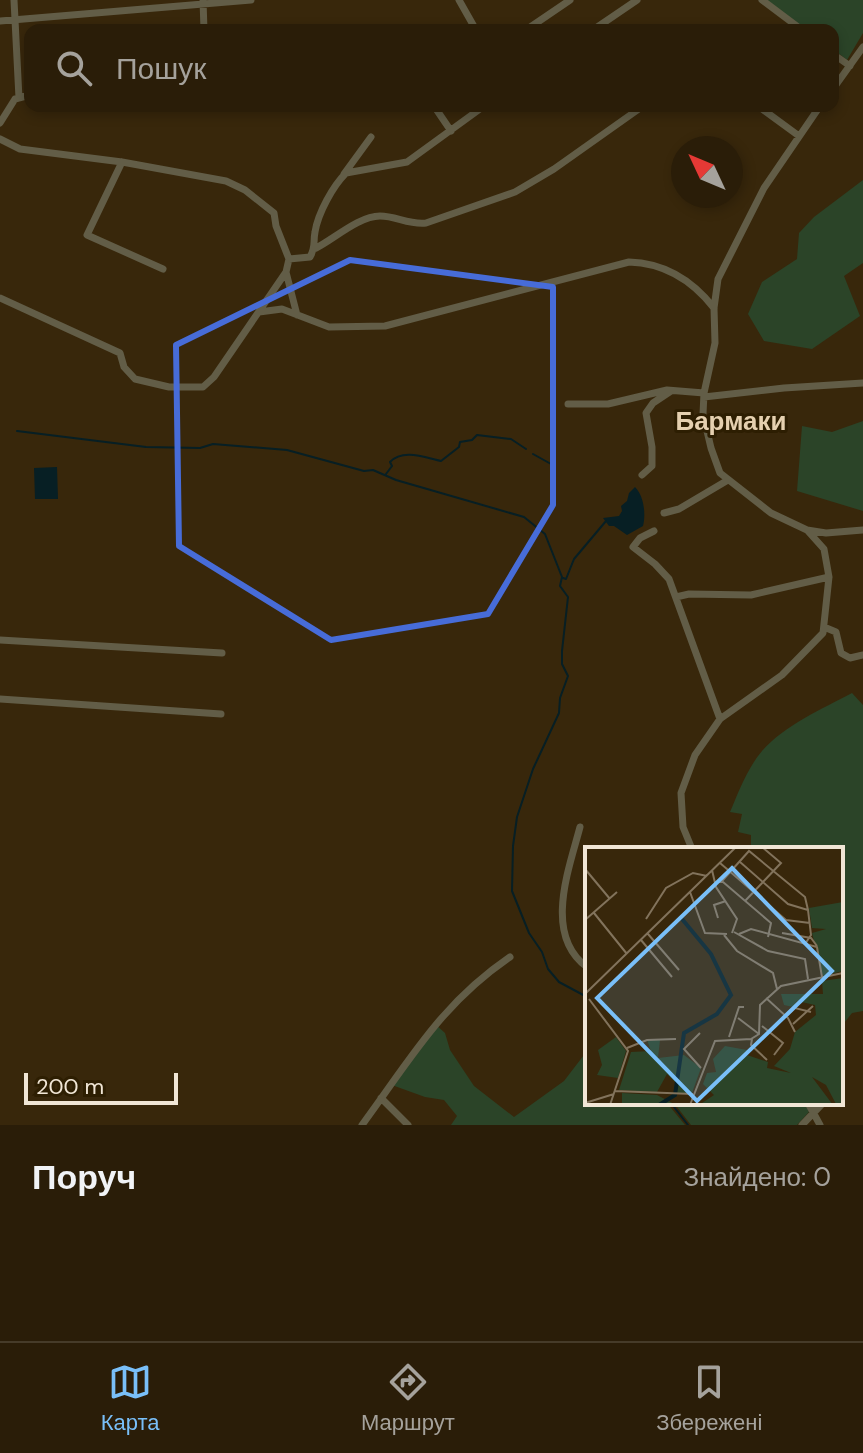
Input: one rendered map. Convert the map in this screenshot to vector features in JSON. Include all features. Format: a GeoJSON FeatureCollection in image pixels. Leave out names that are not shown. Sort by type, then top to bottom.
{"type":"FeatureCollection","features":[{"type":"Feature","properties":{"kind":"street"},"geometry":{"type":"LineString","coordinates":[[14,0],[19,98]]}},
{"type":"Feature","properties":{"kind":"street"},"geometry":{"type":"LineString","coordinates":[[0,21],[251,0]]}},
{"type":"Feature","properties":{"kind":"street"},"geometry":{"type":"LineString","coordinates":[[459,0],[473,24]]}},
{"type":"Feature","properties":{"kind":"street"},"geometry":{"type":"LineString","coordinates":[[535,24],[570,0]]}},
{"type":"Feature","properties":{"kind":"street"},"geometry":{"type":"LineString","coordinates":[[602,24],[636,0]]}},
{"type":"Feature","properties":{"kind":"street"},"geometry":{"type":"LineString","coordinates":[[762,0],[794,24]]}},
{"type":"Feature","properties":{"kind":"street"},"geometry":{"type":"LineString","coordinates":[[203,2],[204,24]]}},
{"type":"Feature","properties":{"kind":"street"},"geometry":{"type":"LineString","coordinates":[[839,81],[863,47]]}},
{"type":"Feature","properties":{"kind":"street"},"geometry":{"type":"LineString","coordinates":[[839,58],[850,66]]}},
{"type":"Feature","properties":{"kind":"street"},"geometry":{"type":"LineString","coordinates":[[0,123],[15,99],[24,97]]}},
{"type":"Feature","properties":{"kind":"street"},"geometry":{"type":"LineString","coordinates":[[438,112],[451,131]]}},
{"type":"Feature","properties":{"kind":"street"},"geometry":{"type":"LineString","coordinates":[[343,176],[351,171],[407,162],[476,112]]}},
{"type":"Feature","properties":{"kind":"street"},"geometry":{"type":"LineString","coordinates":[[289,259],[310,257],[316,248],[361,222],[379,216],[414,224],[426,223],[515,192],[554,169],[635,112]]}},
{"type":"Feature","properties":{"kind":"street"},"geometry":{"type":"LineString","coordinates":[[766,112],[799,136]]}},
{"type":"Feature","properties":{"kind":"street"},"geometry":{"type":"LineString","coordinates":[[816,112],[764,188],[718,279],[714,308],[715,343],[703,414],[720,473],[771,513],[807,530],[826,533],[863,530]]}},
{"type":"Feature","properties":{"kind":"street"},"geometry":{"type":"LineString","coordinates":[[316,248],[314,235],[318,220],[343,176],[371,137]]}},
{"type":"Feature","properties":{"kind":"street"},"geometry":{"type":"LineString","coordinates":[[0,139],[20,149],[122,162],[226,181],[245,190],[274,213],[289,259],[286,272],[214,377],[203,387],[169,387],[135,379],[124,367],[120,353],[0,298]]}},
{"type":"Feature","properties":{"kind":"street"},"geometry":{"type":"LineString","coordinates":[[122,162],[87,235],[163,269]]}},
{"type":"Feature","properties":{"kind":"street"},"geometry":{"type":"LineString","coordinates":[[259,312],[282,309],[329,327],[385,326],[629,262],[649,262],[665,268],[693,285],[714,308]]}},
{"type":"Feature","properties":{"kind":"street"},"geometry":{"type":"LineString","coordinates":[[286,272],[297,315]]}},
{"type":"Feature","properties":{"kind":"street"},"geometry":{"type":"LineString","coordinates":[[568,404],[608,404],[673,390],[704,395],[863,383]]}},
{"type":"Feature","properties":{"kind":"street"},"geometry":{"type":"LineString","coordinates":[[642,475],[652,466],[646,413],[653,403],[673,390]]}},
{"type":"Feature","properties":{"kind":"street"},"geometry":{"type":"LineString","coordinates":[[664,513],[679,509],[728,480]]}},
{"type":"Feature","properties":{"kind":"street"},"geometry":{"type":"LineString","coordinates":[[691,847],[683,827],[681,793],[695,755],[720,719],[782,675],[823,633],[829,577],[824,549],[807,530]]}},
{"type":"Feature","properties":{"kind":"street"},"geometry":{"type":"LineString","coordinates":[[654,531],[640,538],[633,547],[669,579],[720,719]]}},
{"type":"Feature","properties":{"kind":"street"},"geometry":{"type":"LineString","coordinates":[[676,597],[689,594],[751,595],[829,577]]}},
{"type":"Feature","properties":{"kind":"street"},"geometry":{"type":"LineString","coordinates":[[824,627],[836,632],[841,653],[850,658],[863,655]]}},
{"type":"Feature","properties":{"kind":"street"},"geometry":{"type":"LineString","coordinates":[[0,640],[222,653]]}},
{"type":"Feature","properties":{"kind":"street"},"geometry":{"type":"LineString","coordinates":[[0,699],[221,714]]}},
{"type":"Feature","properties":{"kind":"street"},"geometry":{"type":"LineString","coordinates":[[580,827],[562,901],[562,923],[565,937],[585,964]]}},
{"type":"Feature","properties":{"kind":"street"},"geometry":{"type":"LineString","coordinates":[[362,1125],[419,1044],[456,1001],[486,973],[510,957]]}},
{"type":"Feature","properties":{"kind":"street"},"geometry":{"type":"LineString","coordinates":[[381,1098],[408,1125]]}},
{"type":"Feature","properties":{"kind":"street"},"geometry":{"type":"LineString","coordinates":[[809,1105],[820,1125]]}},
{"type":"Feature","properties":{"kind":"street"},"geometry":{"type":"LineString","coordinates":[[802,1125],[821,1105]]}},
{"type":"Feature","properties":{"kind":"highlighted area"},"geometry":{"type":"Polygon","coordinates":[[[350,260],[553,287],[553,505],[488,614],[331,640],[179,546],[176,345],[350,260]]]}},
{"type":"Feature","properties":{"kind":"green space"},"geometry":{"type":"Polygon","coordinates":[[[765,0],[863,0],[863,33],[847,60],[839,54],[839,24],[799,24],[765,0]]]}},
{"type":"Feature","properties":{"kind":"green space"},"geometry":{"type":"Polygon","coordinates":[[[863,180],[863,263],[844,276],[860,316],[812,349],[764,341],[748,314],[762,282],[797,259],[799,233],[814,217],[863,180]]]}},
{"type":"Feature","properties":{"kind":"green space"},"geometry":{"type":"Polygon","coordinates":[[[863,421],[863,511],[797,491],[802,426],[832,432],[863,421]]]}},
{"type":"Feature","properties":{"kind":"green space"},"geometry":{"type":"Polygon","coordinates":[[[852,693],[863,705],[863,1011],[852,1013],[843,1024],[843,847],[751,847],[751,835],[738,832],[742,814],[730,812],[744,780],[762,751],[804,718],[852,693]]]}},
{"type":"Feature","properties":{"kind":"green space"},"geometry":{"type":"Polygon","coordinates":[[[435,1024],[445,1033],[450,1050],[474,1086],[514,1117],[564,1081],[585,1054],[585,1105],[669,1105],[685,1125],[451,1125],[457,1116],[444,1100],[425,1097],[389,1084],[435,1024]]]}},
{"type":"Feature","properties":{"kind":"green space"},"geometry":{"type":"Polygon","coordinates":[[[676,1105],[807,1105],[809,1112],[797,1125],[691,1125],[676,1105]]]}},
{"type":"Feature","properties":{"kind":"water"},"geometry":{"type":"Polygon","coordinates":[[[57,467],[58,499],[35,499],[34,468],[57,467]]]}},
{"type":"Feature","properties":{"kind":"water"},"geometry":{"type":"Polygon","coordinates":[[[635,487],[642,500],[644,521],[643,526],[627,535],[609,526],[603,518],[619,516],[621,506],[635,487]]]}},
{"type":"Feature","properties":{"kind":"waterway"},"geometry":{"type":"LineString","coordinates":[[17,431],[146,447],[200,448],[213,444],[287,450],[364,471],[373,470],[396,480],[524,517],[545,534],[562,577],[560,586],[568,597],[562,651],[562,664],[568,676],[560,698],[559,713],[533,769],[517,817],[512,891],[548,969],[559,982],[585,996]]}},
{"type":"Feature","properties":{"kind":"waterway"},"geometry":{"type":"LineString","coordinates":[[386,474],[395,458],[415,455],[441,461],[459,447],[460,442],[472,440],[477,435],[511,439],[526,449]]}},
{"type":"Feature","properties":{"kind":"waterway"},"geometry":{"type":"LineString","coordinates":[[533,454],[551,464]]}},
{"type":"Feature","properties":{"kind":"waterway"},"geometry":{"type":"LineString","coordinates":[[563,578],[566,579],[574,559],[606,521]]}},
{"type":"Feature","properties":{"kind":"waterway"},"geometry":{"type":"LineString","coordinates":[[673,1105],[688,1125]]}},
{"type":"Feature","properties":{"kind":"district","name":"Бармаки"},"geometry":{"type":"Point","coordinates":[731,421]}}]}
